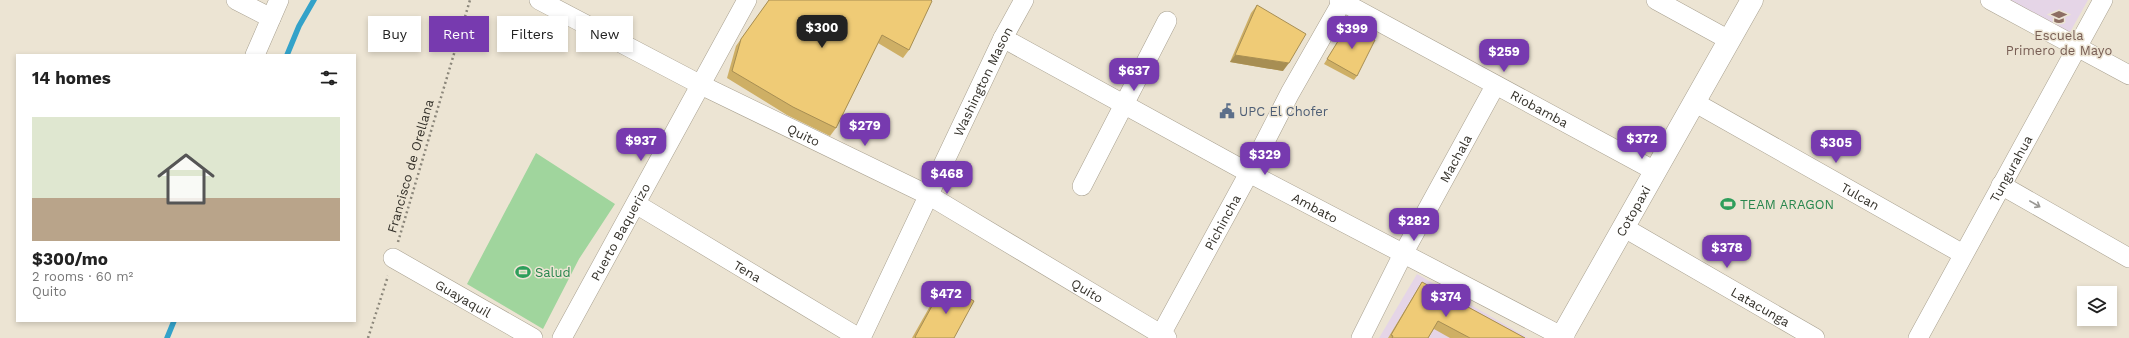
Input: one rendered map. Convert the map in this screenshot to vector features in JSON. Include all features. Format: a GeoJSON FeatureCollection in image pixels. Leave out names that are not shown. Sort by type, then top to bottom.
{"type":"FeatureCollection","features":[{"type":"Feature","properties":{"kind":"street"},"geometry":{"type":"LineString","coordinates":[[236,0],[271,18]]}},
{"type":"Feature","properties":{"kind":"street"},"geometry":{"type":"LineString","coordinates":[[255,54],[280,0]]}},
{"type":"Feature","properties":{"kind":"street","name":"Quito"},"geometry":{"type":"LineString","coordinates":[[539,0],[701,85],[930,196],[1162,337]]}},
{"type":"Feature","properties":{"kind":"street","name":"Puerto Baquerizo"},"geometry":{"type":"LineString","coordinates":[[562,338],[747,0]]}},
{"type":"Feature","properties":{"kind":"street","name":"Washington Mason"},"geometry":{"type":"LineString","coordinates":[[860,338],[930,196],[1003,38],[1024,0]]}},
{"type":"Feature","properties":{"kind":"street"},"geometry":{"type":"LineString","coordinates":[[1656,0],[1729,40]]}},
{"type":"Feature","properties":{"kind":"street","name":"Cotopaxi"},"geometry":{"type":"LineString","coordinates":[[1562,337],[1752,0]]}},
{"type":"Feature","properties":{"kind":"street"},"geometry":{"type":"LineString","coordinates":[[1990,0],[2129,75]]}},
{"type":"Feature","properties":{"kind":"street","name":"Tungurahua"},"geometry":{"type":"LineString","coordinates":[[1918,338],[2103,0]]}},
{"type":"Feature","properties":{"kind":"street","name":"Riobamba"},"geometry":{"type":"LineString","coordinates":[[1342,1],[1495,86],[1655,171]]}},
{"type":"Feature","properties":{"kind":"street","name":"Pichincha"},"geometry":{"type":"LineString","coordinates":[[1162,337],[1290,93],[1342,1]]}},
{"type":"Feature","properties":{"kind":"street"},"geometry":{"type":"LineString","coordinates":[[1082,186],[1167,21]]}},
{"type":"Feature","properties":{"kind":"street","name":"Ambato"},"geometry":{"type":"LineString","coordinates":[[1003,38],[1249,173],[1562,337]]}},
{"type":"Feature","properties":{"kind":"street","name":"Machala"},"geometry":{"type":"LineString","coordinates":[[1361,338],[1403,254],[1495,86]]}},
{"type":"Feature","properties":{"kind":"street","name":"Tulcan"},"geometry":{"type":"LineString","coordinates":[[1694,102],[1963,254]]}},
{"type":"Feature","properties":{"kind":"street"},"geometry":{"type":"LineString","coordinates":[[2001,185],[2129,258]]}},
{"type":"Feature","properties":{"kind":"street","name":"Tena"},"geometry":{"type":"LineString","coordinates":[[636,204],[860,338]]}},
{"type":"Feature","properties":{"kind":"street","name":"Latacunga"},"geometry":{"type":"LineString","coordinates":[[1623,227],[1815,338]]}},
{"type":"Feature","properties":{"kind":"street","name":"Guayaquil"},"geometry":{"type":"LineString","coordinates":[[393,258],[534,338]]}},
{"type":"Feature","properties":{"kind":"path","name":"Francisco de Orellana"},"geometry":{"type":"LineString","coordinates":[[368,338],[470,0]]}},
{"type":"Feature","properties":{"kind":"shaded area","name":"Escuela Primero de Mayo"},"geometry":{"type":"Polygon","coordinates":[[[2008,0],[2088,0],[2069,34],[2008,0]]]}},
{"type":"Feature","properties":{"kind":"shaded area"},"geometry":{"type":"Polygon","coordinates":[[[1417,274],[1528,338],[1379,338],[1417,274]]]}},
{"type":"Feature","properties":{"kind":"green space"},"geometry":{"type":"Polygon","coordinates":[[[536,153],[615,204],[579,259],[543,329],[467,284],[536,153]]]}},
{"type":"Feature","properties":{"kind":"building"},"geometry":{"type":"Polygon","coordinates":[[[769,0],[932,1],[909,50],[882,35],[836,128],[793,107],[732,71],[741,39],[769,0]]]}},
{"type":"Feature","properties":{"kind":"building"},"geometry":{"type":"Polygon","coordinates":[[[1257,5],[1306,34],[1289,63],[1235,55],[1257,5]]]}},
{"type":"Feature","properties":{"kind":"building"},"geometry":{"type":"Polygon","coordinates":[[[1348,25],[1375,40],[1357,76],[1327,59],[1348,25]]]}},
{"type":"Feature","properties":{"kind":"building"},"geometry":{"type":"Polygon","coordinates":[[[1422,282],[1525,338],[1470,338],[1438,321],[1428,338],[1392,338],[1393,336],[1391,335],[1422,282]]]}},
{"type":"Feature","properties":{"kind":"building"},"geometry":{"type":"Polygon","coordinates":[[[944,284],[974,301],[954,338],[916,338],[915,337],[944,284]]]}},
{"type":"Feature","properties":{"kind":"waterway"},"geometry":{"type":"LineString","coordinates":[[287,54],[299,26],[314,0]]}},
{"type":"Feature","properties":{"kind":"waterway"},"geometry":{"type":"LineString","coordinates":[[167,338],[174,322]]}},
{"type":"Feature","properties":{"kind":"place","name":"Escuela Primero de Mayo"},"geometry":{"type":"Point","coordinates":[2059,17]}},
{"type":"Feature","properties":{"kind":"place","name":"UPC El Chofer"},"geometry":{"type":"Point","coordinates":[1227,111]}},
{"type":"Feature","properties":{"kind":"place","name":"TEAM ARAGON"},"geometry":{"type":"Point","coordinates":[1728,204]}},
{"type":"Feature","properties":{"kind":"place","name":"Salud"},"geometry":{"type":"Point","coordinates":[523,272]}}]}
